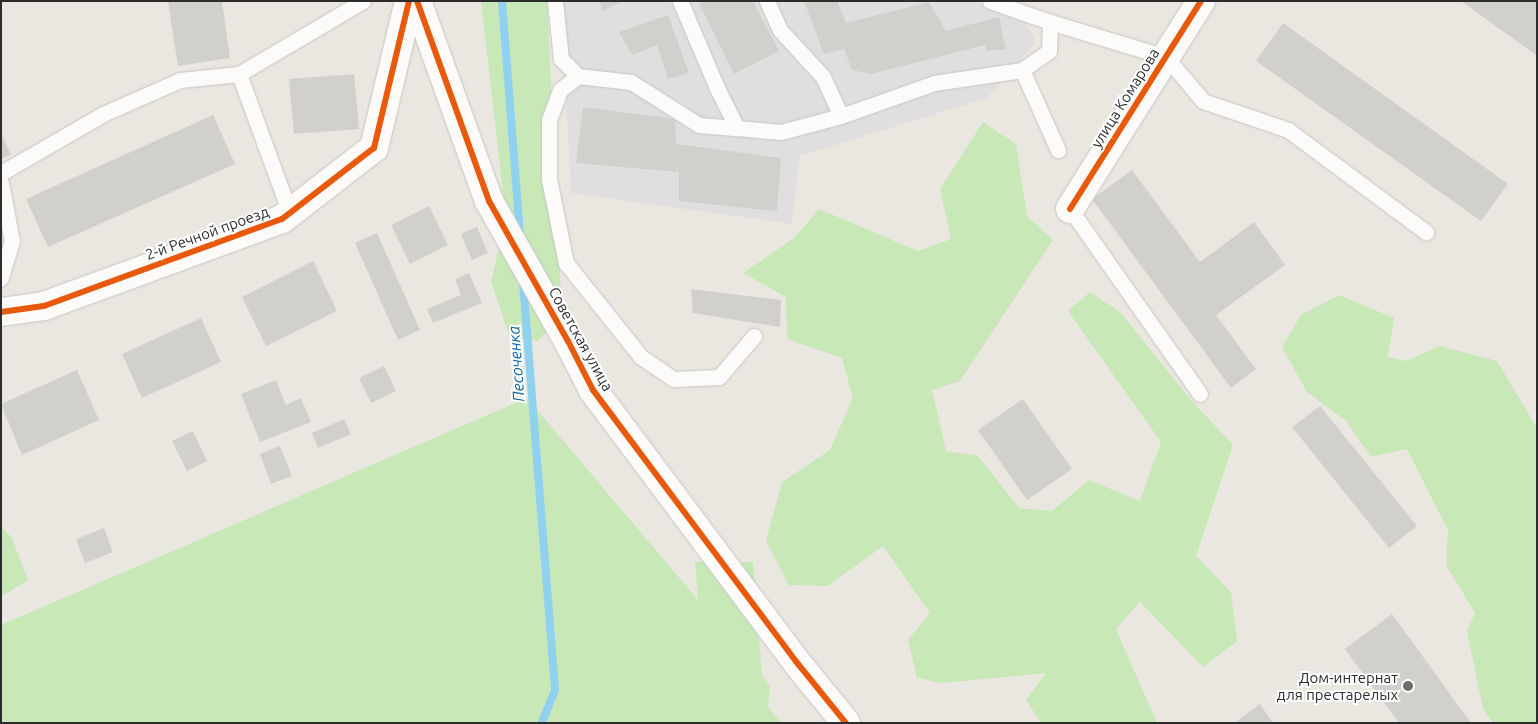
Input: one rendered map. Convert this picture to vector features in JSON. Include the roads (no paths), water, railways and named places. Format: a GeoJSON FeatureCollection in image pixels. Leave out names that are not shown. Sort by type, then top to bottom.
{"type":"FeatureCollection","features":[{"type":"Feature","properties":{"kind":"street","name":"2-й Речной проезд"},"geometry":{"type":"LineString","coordinates":[[1,312],[44,306],[282,219],[290,213],[374,148],[409,1]]}},
{"type":"Feature","properties":{"kind":"street","name":"Советская улица"},"geometry":{"type":"LineString","coordinates":[[417,1],[489,201],[568,341],[597,397],[798,664],[846,723]]}},
{"type":"Feature","properties":{"kind":"street","name":"улица Комарова"},"geometry":{"type":"LineString","coordinates":[[1070,209],[1201,1]]}},
{"type":"Feature","properties":{"kind":"lane"},"geometry":{"type":"LineString","coordinates":[[1,173],[103,114],[180,80],[238,74],[363,1]]}},
{"type":"Feature","properties":{"kind":"lane"},"geometry":{"type":"LineString","coordinates":[[555,1],[561,59],[578,76],[631,82],[699,125],[781,132],[841,116],[934,83],[1022,70],[1049,51],[1050,22]]}},
{"type":"Feature","properties":{"kind":"lane"},"geometry":{"type":"LineString","coordinates":[[680,1],[718,90],[737,128]]}},
{"type":"Feature","properties":{"kind":"lane"},"geometry":{"type":"LineString","coordinates":[[767,1],[780,30],[823,77],[841,116]]}},
{"type":"Feature","properties":{"kind":"lane"},"geometry":{"type":"LineString","coordinates":[[990,1],[1050,22],[1166,57],[1204,101],[1288,130],[1426,232]]}},
{"type":"Feature","properties":{"kind":"lane"},"geometry":{"type":"LineString","coordinates":[[1022,70],[1058,150]]}},
{"type":"Feature","properties":{"kind":"lane"},"geometry":{"type":"LineString","coordinates":[[238,74],[290,213]]}},
{"type":"Feature","properties":{"kind":"lane"},"geometry":{"type":"LineString","coordinates":[[578,76],[560,90],[549,120],[549,179],[566,263],[641,357],[674,379],[719,378],[754,336]]}},
{"type":"Feature","properties":{"kind":"lane"},"geometry":{"type":"LineString","coordinates":[[1,183],[12,241],[1,278]]}},
{"type":"Feature","properties":{"kind":"lane"},"geometry":{"type":"LineString","coordinates":[[1070,209],[1200,394]]}},
{"type":"Feature","properties":{"kind":"waterway","name":"Песоченка"},"geometry":{"type":"LineString","coordinates":[[502,1],[520,236]]}},
{"type":"Feature","properties":{"kind":"waterway","name":"Песоченка"},"geometry":{"type":"LineString","coordinates":[[523,282],[555,690],[542,723]]}},
{"type":"Feature","properties":{"kind":"place","name":"Дом-интернат для престарелых"},"geometry":{"type":"Point","coordinates":[1408,686]}}]}
